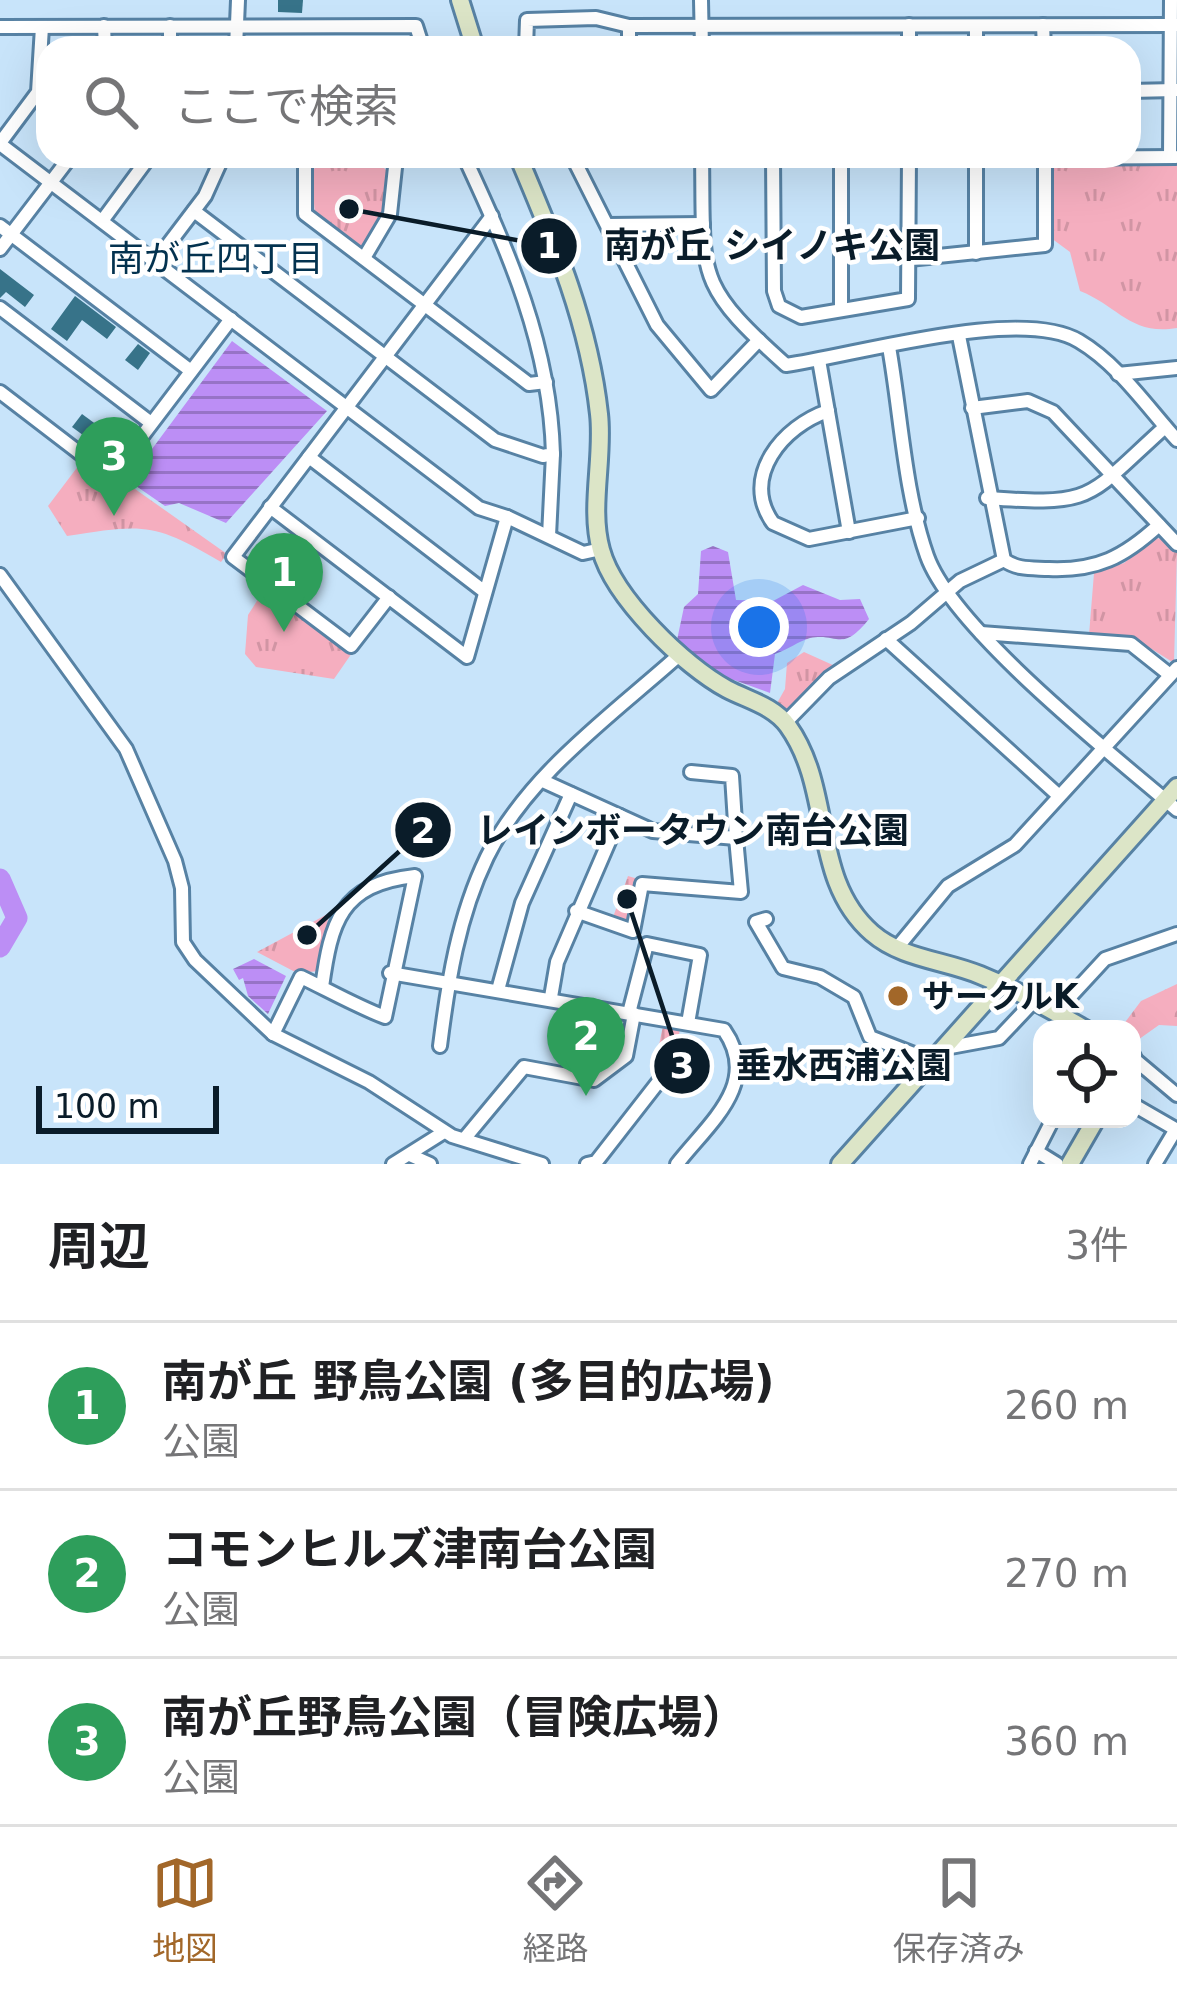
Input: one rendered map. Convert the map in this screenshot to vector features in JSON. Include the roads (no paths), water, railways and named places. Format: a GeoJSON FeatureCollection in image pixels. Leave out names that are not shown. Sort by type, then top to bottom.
{"type":"FeatureCollection","features":[{"type":"Feature","properties":{"kind":"street"},"geometry":{"type":"LineString","coordinates":[[236,36],[238,0]]}},
{"type":"Feature","properties":{"kind":"street"},"geometry":{"type":"LineString","coordinates":[[460,0],[472,36]]}},
{"type":"Feature","properties":{"kind":"street"},"geometry":{"type":"LineString","coordinates":[[701,0],[703,36]]}},
{"type":"Feature","properties":{"kind":"street"},"geometry":{"type":"LineString","coordinates":[[1141,158],[1173,158],[1171,0]]}},
{"type":"Feature","properties":{"kind":"street"},"geometry":{"type":"LineString","coordinates":[[526,36],[526,20],[596,18],[629,26],[1173,25]]}},
{"type":"Feature","properties":{"kind":"street"},"geometry":{"type":"LineString","coordinates":[[909,25],[909,36]]}},
{"type":"Feature","properties":{"kind":"street"},"geometry":{"type":"LineString","coordinates":[[1043,25],[1043,36]]}},
{"type":"Feature","properties":{"kind":"street"},"geometry":{"type":"LineString","coordinates":[[104,26],[104,36]]}},
{"type":"Feature","properties":{"kind":"street"},"geometry":{"type":"LineString","coordinates":[[170,26],[170,36]]}},
{"type":"Feature","properties":{"kind":"street"},"geometry":{"type":"LineString","coordinates":[[0,27],[416,26],[419,36]]}},
{"type":"Feature","properties":{"kind":"street"},"geometry":{"type":"LineString","coordinates":[[629,26],[629,36]]}},
{"type":"Feature","properties":{"kind":"street"},"geometry":{"type":"LineString","coordinates":[[976,26],[976,36]]}},
{"type":"Feature","properties":{"kind":"street"},"geometry":{"type":"LineString","coordinates":[[41,36],[42,27]]}},
{"type":"Feature","properties":{"kind":"street"},"geometry":{"type":"LineString","coordinates":[[1141,91],[1174,91]]}},
{"type":"Feature","properties":{"kind":"street"},"geometry":{"type":"LineString","coordinates":[[36,95],[0,143],[479,508],[583,553],[601,549]]}},
{"type":"Feature","properties":{"kind":"street"},"geometry":{"type":"LineString","coordinates":[[0,249],[5,231],[62,168]]}},
{"type":"Feature","properties":{"kind":"street"},"geometry":{"type":"LineString","coordinates":[[102,221],[141,168]]}},
{"type":"Feature","properties":{"kind":"street"},"geometry":{"type":"LineString","coordinates":[[155,262],[194,211],[217,168]]}},
{"type":"Feature","properties":{"kind":"street"},"geometry":{"type":"LineString","coordinates":[[305,168],[305,214],[529,384],[546,382]]}},
{"type":"Feature","properties":{"kind":"street"},"geometry":{"type":"LineString","coordinates":[[364,258],[390,214],[395,168]]}},
{"type":"Feature","properties":{"kind":"street"},"geometry":{"type":"LineString","coordinates":[[470,168],[524,295],[546,382],[553,454],[549,536]]}},
{"type":"Feature","properties":{"kind":"street"},"geometry":{"type":"LineString","coordinates":[[522,168],[588,340],[603,458],[601,549],[619,583],[678,656],[786,722],[804,755],[818,798],[834,880],[853,914],[896,950],[1001,984],[1070,1020]]}},
{"type":"Feature","properties":{"kind":"street"},"geometry":{"type":"LineString","coordinates":[[578,168],[657,325],[711,390],[758,340]]}},
{"type":"Feature","properties":{"kind":"street"},"geometry":{"type":"LineString","coordinates":[[702,168],[708,277],[723,305],[786,365],[1011,327],[1048,328],[1091,349],[1177,440]]}},
{"type":"Feature","properties":{"kind":"street"},"geometry":{"type":"LineString","coordinates":[[773,168],[773,282],[779,306],[801,317],[908,299],[909,168]]}},
{"type":"Feature","properties":{"kind":"street"},"geometry":{"type":"LineString","coordinates":[[841,168],[842,310]]}},
{"type":"Feature","properties":{"kind":"street"},"geometry":{"type":"LineString","coordinates":[[976,168],[976,253]]}},
{"type":"Feature","properties":{"kind":"street"},"geometry":{"type":"LineString","coordinates":[[909,259],[1046,245],[1045,168]]}},
{"type":"Feature","properties":{"kind":"street"},"geometry":{"type":"LineString","coordinates":[[194,211],[495,440],[543,456],[553,454]]}},
{"type":"Feature","properties":{"kind":"street"},"geometry":{"type":"LineString","coordinates":[[389,597],[352,646],[233,557],[492,216]]}},
{"type":"Feature","properties":{"kind":"street"},"geometry":{"type":"LineString","coordinates":[[608,225],[703,224]]}},
{"type":"Feature","properties":{"kind":"street"},"geometry":{"type":"LineString","coordinates":[[5,231],[191,371]]}},
{"type":"Feature","properties":{"kind":"street"},"geometry":{"type":"LineString","coordinates":[[0,308],[151,423]]}},
{"type":"Feature","properties":{"kind":"street"},"geometry":{"type":"LineString","coordinates":[[0,392],[111,477],[230,319]]}},
{"type":"Feature","properties":{"kind":"street"},"geometry":{"type":"LineString","coordinates":[[959,336],[987,497],[1004,560],[1014,568],[1098,566],[1126,554],[1159,525]]}},
{"type":"Feature","properties":{"kind":"street"},"geometry":{"type":"LineString","coordinates":[[840,1164],[1173,799],[1104,745],[980,633],[946,594],[927,556],[918,518],[890,347]]}},
{"type":"Feature","properties":{"kind":"street"},"geometry":{"type":"LineString","coordinates":[[819,360],[849,532]]}},
{"type":"Feature","properties":{"kind":"street"},"geometry":{"type":"LineString","coordinates":[[1118,374],[1177,368]]}},
{"type":"Feature","properties":{"kind":"street"},"geometry":{"type":"LineString","coordinates":[[972,408],[1018,401],[1046,407],[1177,544]]}},
{"type":"Feature","properties":{"kind":"street"},"geometry":{"type":"LineString","coordinates":[[828,411],[797,424],[765,471],[762,505],[782,531],[802,539],[918,518]]}},
{"type":"Feature","properties":{"kind":"street"},"geometry":{"type":"LineString","coordinates":[[987,497],[1075,500],[1113,475],[1165,427]]}},
{"type":"Feature","properties":{"kind":"street"},"geometry":{"type":"LineString","coordinates":[[308,457],[485,592]]}},
{"type":"Feature","properties":{"kind":"street"},"geometry":{"type":"LineString","coordinates":[[271,507],[467,657],[507,517]]}},
{"type":"Feature","properties":{"kind":"street"},"geometry":{"type":"LineString","coordinates":[[786,722],[830,678],[960,581],[1004,560]]}},
{"type":"Feature","properties":{"kind":"street"},"geometry":{"type":"LineString","coordinates":[[0,575],[126,749],[175,861],[182,888],[180,929],[188,951],[243,1012],[273,1034],[369,1082],[444,1132],[542,1164]]}},
{"type":"Feature","properties":{"kind":"street"},"geometry":{"type":"LineString","coordinates":[[896,950],[948,886],[1005,854],[1173,672],[1131,644],[980,633]]}},
{"type":"Feature","properties":{"kind":"street"},"geometry":{"type":"LineString","coordinates":[[886,639],[1058,795]]}},
{"type":"Feature","properties":{"kind":"street"},"geometry":{"type":"LineString","coordinates":[[440,1046],[448,983],[489,853],[543,781],[678,656]]}},
{"type":"Feature","properties":{"kind":"street"},"geometry":{"type":"LineString","coordinates":[[576,911],[633,931],[642,884],[741,892],[732,776],[691,772]]}},
{"type":"Feature","properties":{"kind":"street"},"geometry":{"type":"LineString","coordinates":[[543,781],[653,831],[736,838]]}},
{"type":"Feature","properties":{"kind":"street"},"geometry":{"type":"LineString","coordinates":[[497,990],[522,903],[572,794]]}},
{"type":"Feature","properties":{"kind":"street"},"geometry":{"type":"LineString","coordinates":[[551,997],[556,962],[620,816]]}},
{"type":"Feature","properties":{"kind":"street"},"geometry":{"type":"LineString","coordinates":[[273,1034],[301,977],[322,987],[385,1017],[390,973],[415,876],[374,884],[338,915],[331,924],[322,987]]}},
{"type":"Feature","properties":{"kind":"street"},"geometry":{"type":"LineString","coordinates":[[766,920],[756,922],[759,931],[783,968],[820,977],[854,997],[870,1036],[938,1054],[999,1038],[1034,1001]]}},
{"type":"Feature","properties":{"kind":"street"},"geometry":{"type":"LineString","coordinates":[[1056,1012],[1106,958],[1177,934]]}},
{"type":"Feature","properties":{"kind":"street"},"geometry":{"type":"LineString","coordinates":[[465,1138],[490,1101],[524,1066],[594,1080],[626,1056],[647,944],[700,955],[688,1023]]}},
{"type":"Feature","properties":{"kind":"street"},"geometry":{"type":"LineString","coordinates":[[390,973],[724,1030],[738,1052],[737,1089],[676,1164]]}},
{"type":"Feature","properties":{"kind":"street"},"geometry":{"type":"LineString","coordinates":[[1141,1066],[1177,1096]]}},
{"type":"Feature","properties":{"kind":"street"},"geometry":{"type":"LineString","coordinates":[[594,1163],[633,1108],[663,1076]]}},
{"type":"Feature","properties":{"kind":"street"},"geometry":{"type":"LineString","coordinates":[[1141,1109],[1176,1130],[1155,1164]]}},
{"type":"Feature","properties":{"kind":"street"},"geometry":{"type":"LineString","coordinates":[[1048,1128],[1033,1157],[1058,1164]]}},
{"type":"Feature","properties":{"kind":"street"},"geometry":{"type":"LineString","coordinates":[[1070,1164],[1091,1128]]}},
{"type":"Feature","properties":{"kind":"street"},"geometry":{"type":"LineString","coordinates":[[393,1164],[444,1132]]}},
{"type":"Feature","properties":{"kind":"street"},"geometry":{"type":"LineString","coordinates":[[410,1155],[430,1164]]}},
{"type":"Feature","properties":{"kind":"waterway"},"geometry":{"type":"LineString","coordinates":[[0,879],[17,918],[0,947]]}},
{"type":"Feature","properties":{"kind":"place","name":"南が丘 シイノキ公園"},"geometry":{"type":"Point","coordinates":[349,209]}},
{"type":"Feature","properties":{"kind":"place","name":"南が丘野鳥公園（冒険広場）"},"geometry":{"type":"Point","coordinates":[114,516]}},
{"type":"Feature","properties":{"kind":"place","name":"南が丘 野鳥公園 (多目的広場)"},"geometry":{"type":"Point","coordinates":[284,632]}},
{"type":"Feature","properties":{"kind":"place","name":"垂水西浦公園"},"geometry":{"type":"Point","coordinates":[627,899]}},
{"type":"Feature","properties":{"kind":"place","name":"レインボータウン南台公園"},"geometry":{"type":"Point","coordinates":[307,935]}},
{"type":"Feature","properties":{"kind":"place","name":"サークルK"},"geometry":{"type":"Point","coordinates":[898,996]}},
{"type":"Feature","properties":{"kind":"place","name":"コモンヒルズ津南台公園"},"geometry":{"type":"Point","coordinates":[586,1096]}},
{"type":"Feature","properties":{"kind":"district","name":"南が丘四丁目"},"geometry":{"type":"Point","coordinates":[216,258]}}]}
